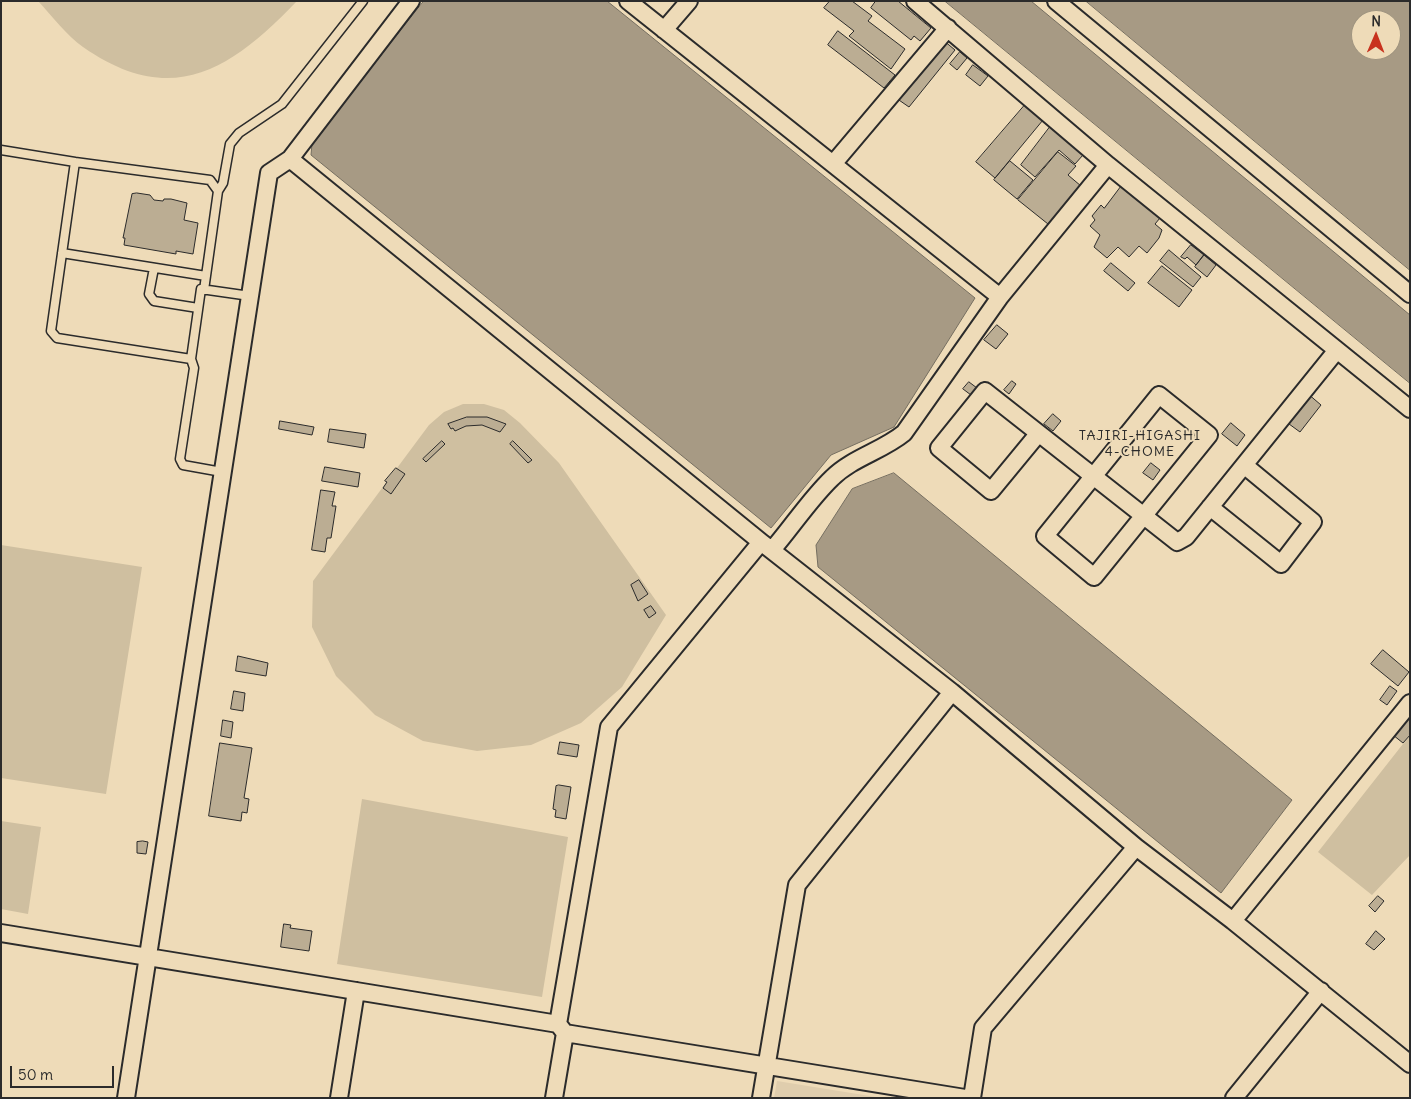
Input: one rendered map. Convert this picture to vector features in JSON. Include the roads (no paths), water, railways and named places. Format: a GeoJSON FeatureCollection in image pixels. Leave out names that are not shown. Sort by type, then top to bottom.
{"type":"FeatureCollection","features":[{"type":"Feature","properties":{"kind":"street"},"geometry":{"type":"LineString","coordinates":[[126,1098],[270,173],[290,159],[411,1]]}},
{"type":"Feature","properties":{"kind":"street"},"geometry":{"type":"LineString","coordinates":[[628,1],[1000,297]]}},
{"type":"Feature","properties":{"kind":"street"},"geometry":{"type":"LineString","coordinates":[[664,30],[689,1]]}},
{"type":"Feature","properties":{"kind":"street"},"geometry":{"type":"LineString","coordinates":[[915,1],[1108,166],[1410,409]]}},
{"type":"Feature","properties":{"kind":"street"},"geometry":{"type":"LineString","coordinates":[[1056,1],[1410,294]]}},
{"type":"Feature","properties":{"kind":"street"},"geometry":{"type":"LineString","coordinates":[[833,164],[948,28]]}},
{"type":"Feature","properties":{"kind":"street"},"geometry":{"type":"LineString","coordinates":[[290,159],[767,546],[952,692],[1136,847],[1233,921],[1410,1064]]}},
{"type":"Feature","properties":{"kind":"street"},"geometry":{"type":"LineString","coordinates":[[554,1098],[561,1028],[609,727],[767,546],[831,478],[847,466],[896,440],[904,433],[1000,297],[1108,166]]}},
{"type":"Feature","properties":{"kind":"street"},"geometry":{"type":"LineString","coordinates":[[1038,434],[991,491],[939,448],[985,392],[1177,542],[1186,537],[1337,350]]}},
{"type":"Feature","properties":{"kind":"street"},"geometry":{"type":"LineString","coordinates":[[1159,395],[1209,435],[1094,577],[1045,536],[1093,477],[1159,395]]}},
{"type":"Feature","properties":{"kind":"street"},"geometry":{"type":"LineString","coordinates":[[1210,507],[1281,564],[1313,522],[1244,466]]}},
{"type":"Feature","properties":{"kind":"street"},"geometry":{"type":"LineString","coordinates":[[761,1098],[797,885],[952,692]]}},
{"type":"Feature","properties":{"kind":"street"},"geometry":{"type":"LineString","coordinates":[[1233,921],[1410,703]]}},
{"type":"Feature","properties":{"kind":"street"},"geometry":{"type":"LineString","coordinates":[[972,1098],[983,1028],[1136,847]]}},
{"type":"Feature","properties":{"kind":"street"},"geometry":{"type":"LineString","coordinates":[[1,933],[356,992],[766,1065],[965,1098]]}},
{"type":"Feature","properties":{"kind":"street"},"geometry":{"type":"LineString","coordinates":[[339,1098],[356,992]]}},
{"type":"Feature","properties":{"kind":"street"},"geometry":{"type":"LineString","coordinates":[[1234,1098],[1321,992]]}},
{"type":"Feature","properties":{"kind":"lane"},"geometry":{"type":"LineString","coordinates":[[204,290],[218,191],[223,183],[230,144],[239,134],[282,104],[363,1]]}},
{"type":"Feature","properties":{"kind":"lane"},"geometry":{"type":"LineString","coordinates":[[1,150],[210,180],[218,191]]}},
{"type":"Feature","properties":{"kind":"lane"},"geometry":{"type":"LineString","coordinates":[[76,162],[51,331],[57,338],[191,359]]}},
{"type":"Feature","properties":{"kind":"lane"},"geometry":{"type":"LineString","coordinates":[[62,253],[206,276]]}},
{"type":"Feature","properties":{"kind":"lane"},"geometry":{"type":"LineString","coordinates":[[154,268],[149,294],[154,301],[198,308]]}},
{"type":"Feature","properties":{"kind":"lane"},"geometry":{"type":"LineString","coordinates":[[222,472],[183,464],[180,459],[194,368],[191,359],[201,289],[250,296]]}},
{"type":"Feature","properties":{"kind":"district","name":"TAJIRI-HIGASHI 4-CHOME"},"geometry":{"type":"Point","coordinates":[1140,444]}}]}
